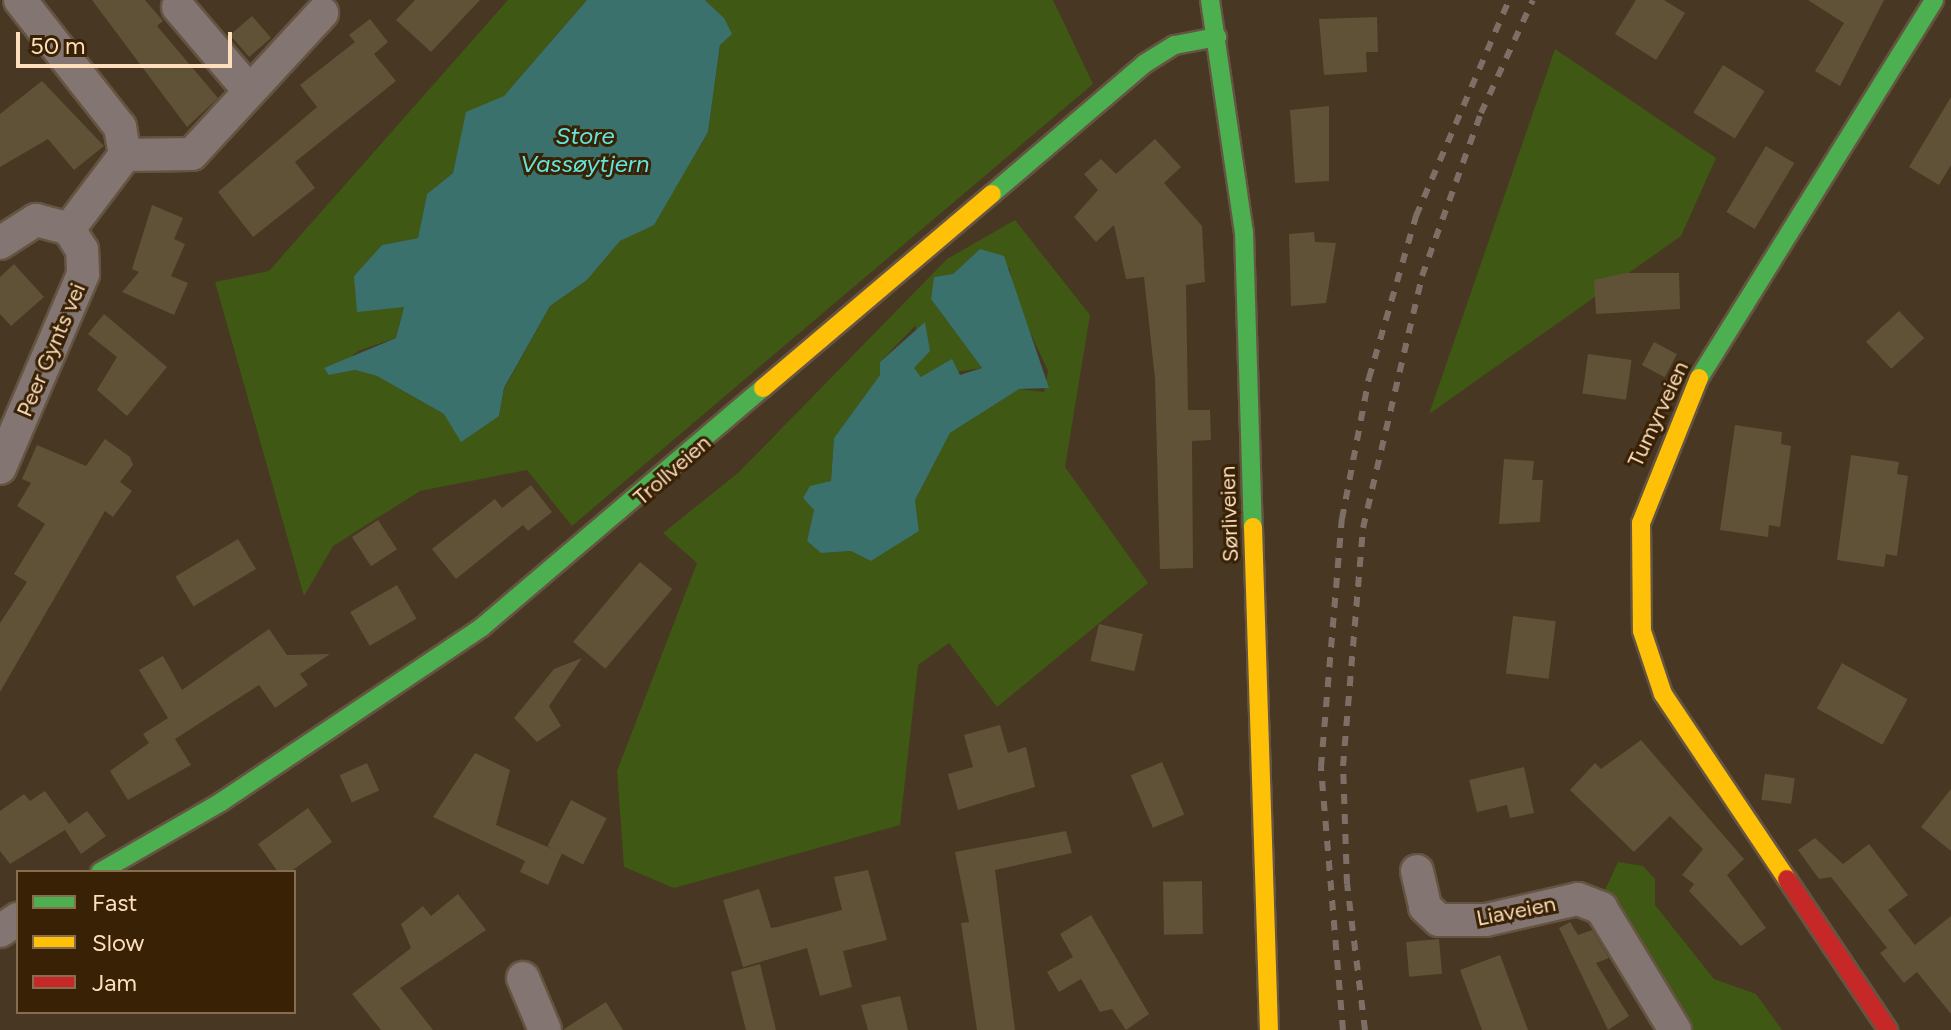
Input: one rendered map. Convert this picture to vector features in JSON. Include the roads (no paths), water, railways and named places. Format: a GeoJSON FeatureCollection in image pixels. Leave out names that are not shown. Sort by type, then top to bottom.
{"type":"FeatureCollection","features":[{"type":"Feature","properties":{"kind":"street"},"geometry":{"type":"LineString","coordinates":[[0,243],[36,220],[69,229],[125,155],[120,127],[103,100],[20,0]]}},
{"type":"Feature","properties":{"kind":"street","name":"Sørliveien"},"geometry":{"type":"LineString","coordinates":[[1210,0],[1244,232],[1269,1030]]}},
{"type":"Feature","properties":{"kind":"street","name":"Tumyrveien"},"geometry":{"type":"LineString","coordinates":[[1888,1030],[1663,694],[1642,631],[1637,578],[1651,486],[1687,397],[1934,0]]}},
{"type":"Feature","properties":{"kind":"street"},"geometry":{"type":"LineString","coordinates":[[178,7],[247,88]]}},
{"type":"Feature","properties":{"kind":"street"},"geometry":{"type":"LineString","coordinates":[[125,155],[192,154],[247,88],[322,13]]}},
{"type":"Feature","properties":{"kind":"street","name":"Trollveien"},"geometry":{"type":"LineString","coordinates":[[103,870],[446,655],[551,573],[1144,64],[1175,45],[1217,37]]}},
{"type":"Feature","properties":{"kind":"street","name":"Peer Gynts vei"},"geometry":{"type":"LineString","coordinates":[[0,468],[83,274],[82,250],[69,229]]}},
{"type":"Feature","properties":{"kind":"street","name":"Liaveien"},"geometry":{"type":"LineString","coordinates":[[1417,871],[1425,907],[1439,920],[1486,920],[1578,899],[1601,908],[1675,1030]]}},
{"type":"Feature","properties":{"kind":"street"},"geometry":{"type":"LineString","coordinates":[[523,978],[545,1030]]}},
{"type":"Feature","properties":{"kind":"water","name":"Store Vassøytjern"},"geometry":{"type":"Polygon","coordinates":[[[587,0],[705,0],[724,18],[732,34],[720,45],[708,132],[654,225],[620,241],[587,280],[550,306],[504,388],[499,416],[461,442],[444,414],[377,376],[355,370],[329,375],[324,368],[396,338],[404,307],[357,312],[354,276],[382,245],[418,238],[427,194],[453,173],[466,112],[504,96],[587,0]]]}},
{"type":"Feature","properties":{"kind":"water"},"geometry":{"type":"Polygon","coordinates":[[[980,249],[1004,256],[1049,388],[1019,389],[950,433],[915,500],[919,531],[871,561],[851,551],[821,553],[807,541],[814,510],[803,498],[810,486],[831,481],[834,438],[880,375],[880,362],[925,322],[930,351],[914,368],[921,377],[952,359],[960,375],[982,368],[931,299],[934,277],[953,274],[980,249]]]}},
{"type":"Feature","properties":{"kind":"railway"},"geometry":{"type":"LineString","coordinates":[[1343,1030],[1321,767],[1342,519],[1369,378],[1416,216],[1509,0]]}},
{"type":"Feature","properties":{"kind":"railway"},"geometry":{"type":"LineString","coordinates":[[1365,1030],[1347,884],[1343,766],[1363,528],[1422,276],[1481,113],[1533,0]]}}]}
